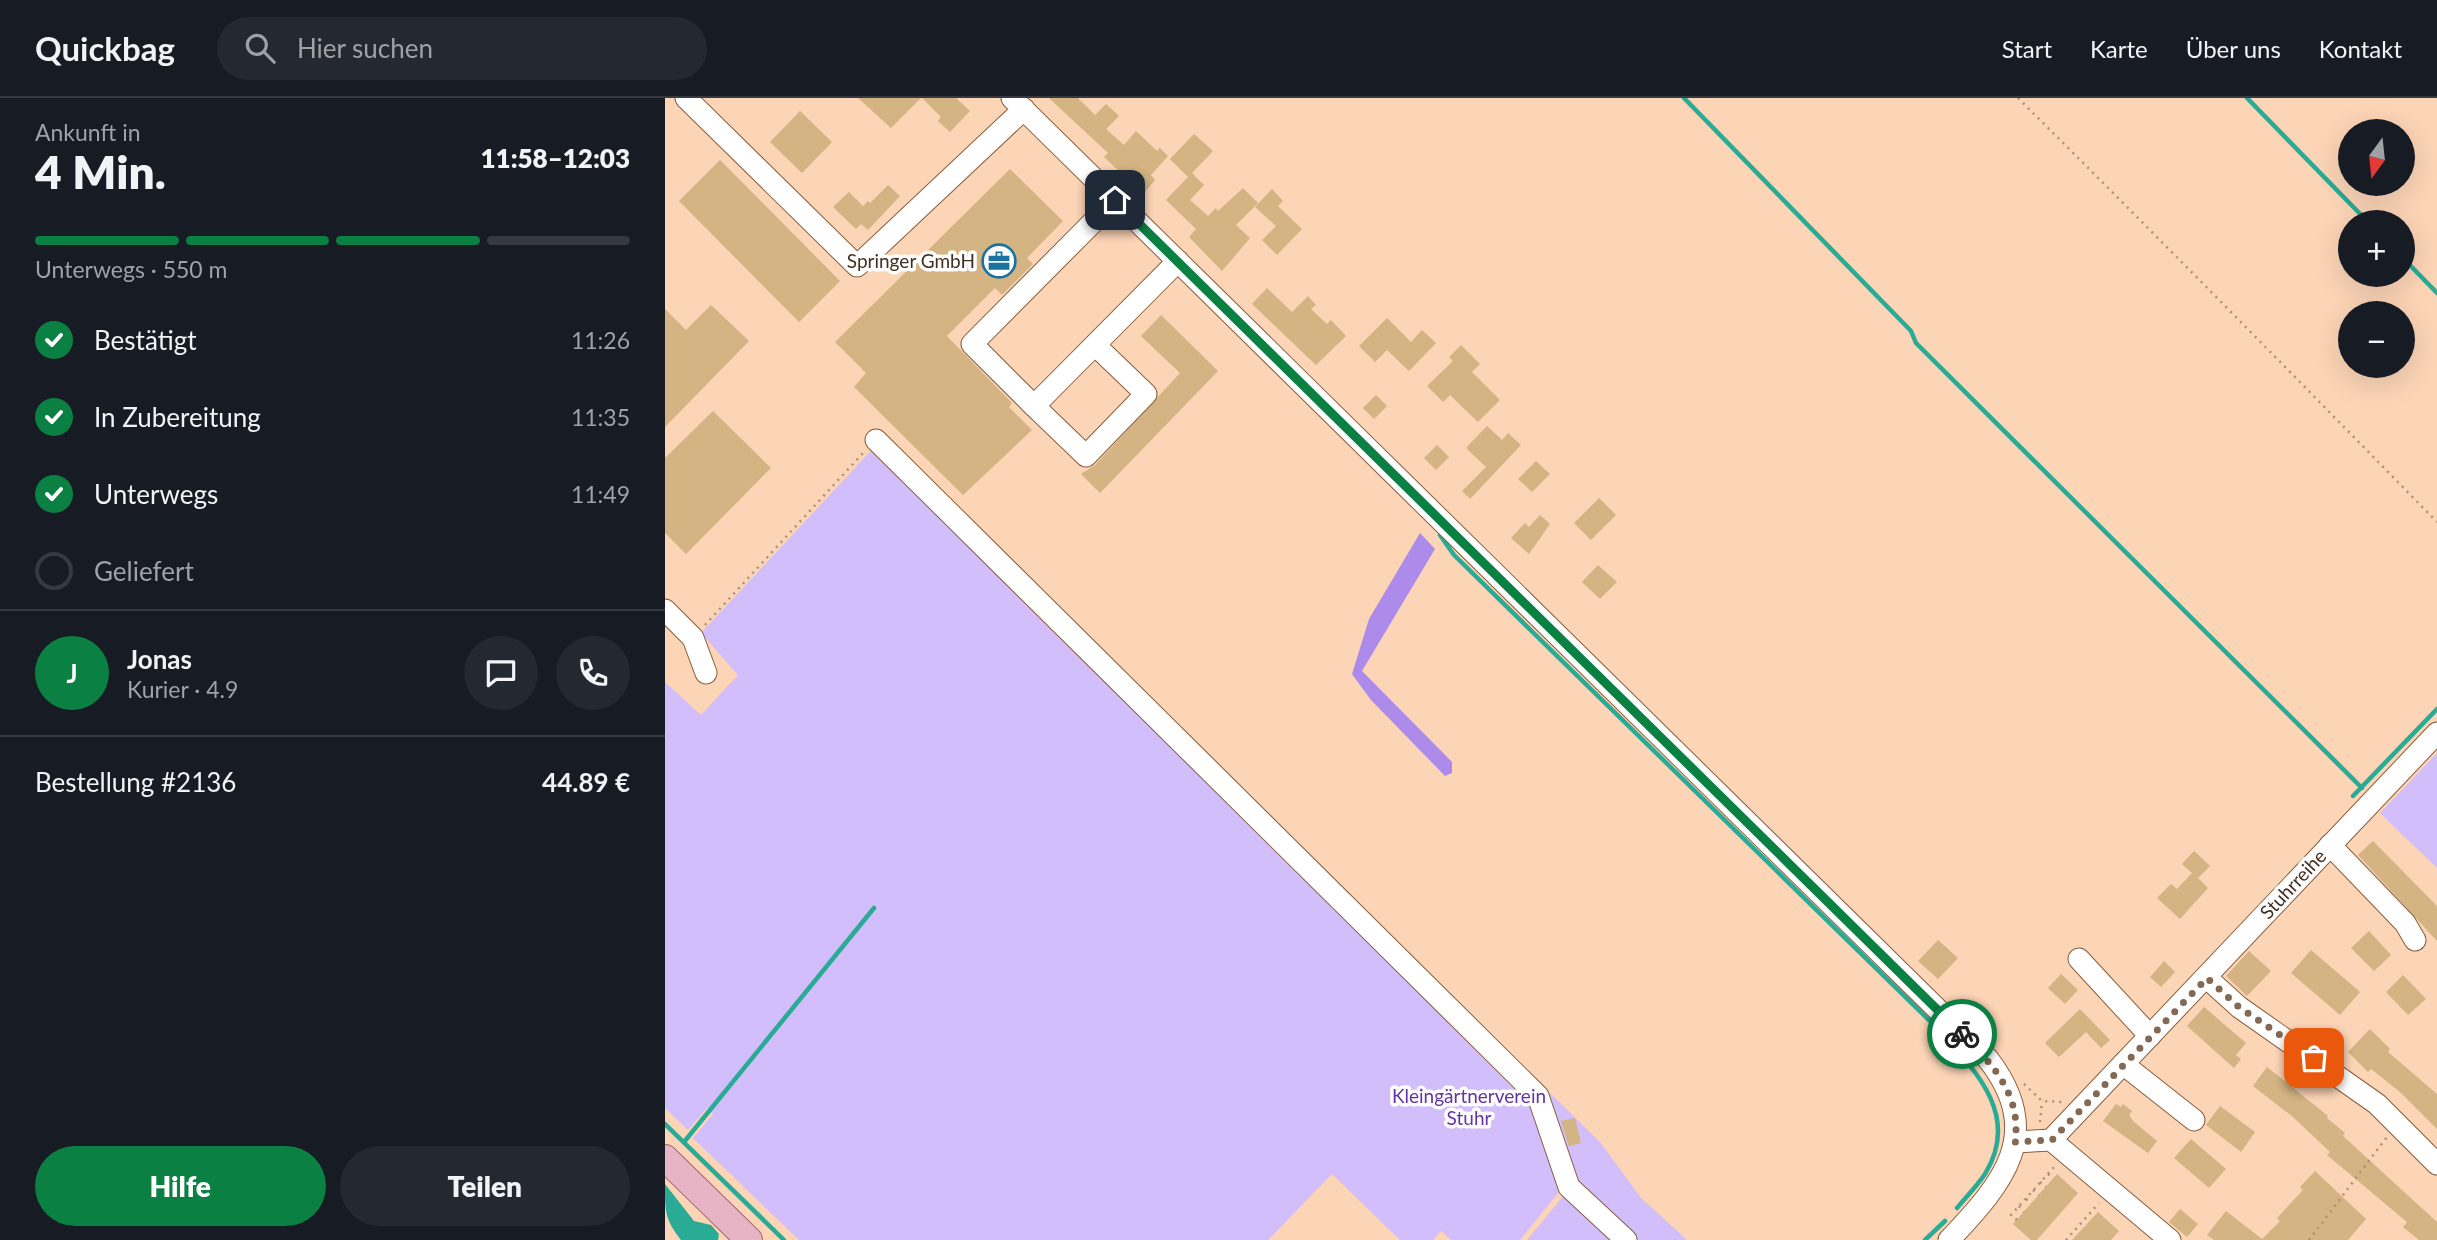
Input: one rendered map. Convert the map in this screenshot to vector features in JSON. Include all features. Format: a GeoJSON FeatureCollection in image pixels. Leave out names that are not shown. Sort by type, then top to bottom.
{"type":"FeatureCollection","features":[{"type":"Feature","properties":{"kind":"main road"},"geometry":{"type":"LineString","coordinates":[[665,1158],[749,1240]]}},
{"type":"Feature","properties":{"kind":"street"},"geometry":{"type":"LineString","coordinates":[[686,98],[857,266],[1018,103],[1988,1059],[2000,1075],[2016,1115],[2015,1142],[2004,1175],[1949,1240]]}},
{"type":"Feature","properties":{"kind":"street"},"geometry":{"type":"LineString","coordinates":[[1095,345],[1146,394],[1086,456],[972,344],[1115,200]]}},
{"type":"Feature","properties":{"kind":"street"},"geometry":{"type":"LineString","coordinates":[[1034,407],[1178,261]]}},
{"type":"Feature","properties":{"kind":"street"},"geometry":{"type":"LineString","coordinates":[[876,440],[1538,1096],[1569,1187],[1626,1240]]}},
{"type":"Feature","properties":{"kind":"street"},"geometry":{"type":"LineString","coordinates":[[665,610],[693,638],[706,673]]}},
{"type":"Feature","properties":{"kind":"street","name":"Stuhrreihe"},"geometry":{"type":"LineString","coordinates":[[2052,1145],[2087,1102],[2437,733]]}},
{"type":"Feature","properties":{"kind":"street"},"geometry":{"type":"LineString","coordinates":[[2330,845],[2405,923],[2415,940]]}},
{"type":"Feature","properties":{"kind":"street"},"geometry":{"type":"LineString","coordinates":[[2079,959],[2150,1036]]}},
{"type":"Feature","properties":{"kind":"street"},"geometry":{"type":"LineString","coordinates":[[2207,978],[2239,1007],[2346,1080],[2397,1124],[2437,1164]]}},
{"type":"Feature","properties":{"kind":"street"},"geometry":{"type":"LineString","coordinates":[[2123,1064],[2194,1120]]}},
{"type":"Feature","properties":{"kind":"street"},"geometry":{"type":"LineString","coordinates":[[2015,1142],[2052,1145],[2170,1240]]}},
{"type":"Feature","properties":{"kind":"path"},"geometry":{"type":"LineString","coordinates":[[2018,98],[2142,219],[2249,333],[2437,523]]}},
{"type":"Feature","properties":{"kind":"path"},"geometry":{"type":"LineString","coordinates":[[693,638],[876,440]]}},
{"type":"Feature","properties":{"kind":"path"},"geometry":{"type":"LineString","coordinates":[[2000,1075],[2007,1067],[2042,1101],[2052,1145],[2048,1174],[2011,1215],[2017,1220]]}},
{"type":"Feature","properties":{"kind":"path"},"geometry":{"type":"LineString","coordinates":[[2042,1101],[2087,1102]]}},
{"type":"Feature","properties":{"kind":"path"},"geometry":{"type":"LineString","coordinates":[[2309,1240],[2397,1124]]}},
{"type":"Feature","properties":{"kind":"path"},"geometry":{"type":"LineString","coordinates":[[2048,1174],[2054,1178]]}},
{"type":"Feature","properties":{"kind":"path"},"geometry":{"type":"LineString","coordinates":[[2040,1182],[2046,1187]]}},
{"type":"Feature","properties":{"kind":"path"},"geometry":{"type":"LineString","coordinates":[[2033,1190],[2039,1195]]}},
{"type":"Feature","properties":{"kind":"path"},"geometry":{"type":"LineString","coordinates":[[2069,1239],[2111,1190]]}},
{"type":"Feature","properties":{"kind":"path"},"geometry":{"type":"LineString","coordinates":[[2026,1199],[2032,1203]]}},
{"type":"Feature","properties":{"kind":"path"},"geometry":{"type":"LineString","coordinates":[[2019,1206],[2024,1212]]}},
{"type":"Feature","properties":{"kind":"path"},"geometry":{"type":"LineString","coordinates":[[2090,1212],[2094,1216]]}},
{"type":"Feature","properties":{"kind":"path"},"geometry":{"type":"LineString","coordinates":[[2076,1228],[2080,1232]]}},
{"type":"Feature","properties":{"kind":"green space","name":"Kleingärtnerverein Stuhr"},"geometry":{"type":"Polygon","coordinates":[[[880,441],[1024,578],[1600,1142],[1641,1198],[1687,1240],[1633,1240],[1568,1181],[1520,1240],[1451,1240],[1441,1231],[1433,1240],[1400,1240],[1332,1174],[1268,1240],[799,1240],[693,1138],[713,1114],[707,1108],[688,1130],[665,1108],[665,682],[701,715],[738,675],[701,633],[880,441]]]}},
{"type":"Feature","properties":{"kind":"green space"},"geometry":{"type":"Polygon","coordinates":[[[2437,753],[2437,868],[2380,813],[2437,753]]]}},
{"type":"Feature","properties":{"kind":"green space"},"geometry":{"type":"Polygon","coordinates":[[[1566,1193],[1615,1240],[1527,1240],[1566,1193]]]}},
{"type":"Feature","properties":{"kind":"shaded area"},"geometry":{"type":"Polygon","coordinates":[[[1420,533],[1435,549],[1362,671],[1452,762],[1452,773],[1445,776],[1371,700],[1352,674],[1369,619],[1420,533]]]}},
{"type":"Feature","properties":{"kind":"water"},"geometry":{"type":"Polygon","coordinates":[[[665,1184],[694,1221],[711,1225],[719,1234],[718,1240],[681,1240],[667,1215],[665,1184]]]}},
{"type":"Feature","properties":{"kind":"building"},"geometry":{"type":"Polygon","coordinates":[[[858,98],[921,98],[891,128],[858,98]]]}},
{"type":"Feature","properties":{"kind":"building"},"geometry":{"type":"Polygon","coordinates":[[[922,98],[956,98],[970,111],[950,132],[938,121],[941,117],[922,98]]]}},
{"type":"Feature","properties":{"kind":"building"},"geometry":{"type":"Polygon","coordinates":[[[1049,98],[1078,98],[1095,115],[1106,104],[1119,116],[1106,129],[1124,145],[1136,131],[1157,151],[1160,148],[1168,156],[1151,175],[1155,180],[1143,194],[1104,157],[1108,153],[1049,98]]]}},
{"type":"Feature","properties":{"kind":"building"},"geometry":{"type":"Polygon","coordinates":[[[800,111],[832,142],[802,173],[770,142],[800,111]]]}},
{"type":"Feature","properties":{"kind":"building"},"geometry":{"type":"Polygon","coordinates":[[[1194,134],[1213,151],[1192,173],[1204,185],[1190,200],[1208,216],[1216,208],[1218,211],[1243,188],[1258,203],[1236,225],[1250,238],[1222,271],[1189,237],[1196,229],[1166,200],[1188,177],[1170,159],[1194,134]]]}},
{"type":"Feature","properties":{"kind":"building"},"geometry":{"type":"Polygon","coordinates":[[[720,160],[840,281],[799,322],[679,201],[720,160]]]}},
{"type":"Feature","properties":{"kind":"building"},"geometry":{"type":"Polygon","coordinates":[[[1010,169],[1063,221],[1027,258],[1033,264],[1002,295],[995,288],[947,336],[1012,403],[1009,407],[1032,430],[963,495],[854,387],[866,373],[835,342],[1010,169]]]}},
{"type":"Feature","properties":{"kind":"building"},"geometry":{"type":"Polygon","coordinates":[[[888,185],[900,196],[868,230],[861,224],[856,229],[833,207],[849,192],[863,206],[868,201],[870,203],[888,185]]]}},
{"type":"Feature","properties":{"kind":"building"},"geometry":{"type":"Polygon","coordinates":[[[1272,189],[1283,201],[1278,206],[1302,229],[1277,255],[1262,240],[1276,226],[1255,207],[1272,189]]]}},
{"type":"Feature","properties":{"kind":"building"},"geometry":{"type":"Polygon","coordinates":[[[1267,288],[1292,312],[1308,296],[1316,305],[1311,309],[1327,324],[1331,320],[1346,336],[1316,365],[1252,304],[1267,288]]]}},
{"type":"Feature","properties":{"kind":"building"},"geometry":{"type":"Polygon","coordinates":[[[711,305],[749,341],[665,427],[665,309],[686,330],[711,305]]]}},
{"type":"Feature","properties":{"kind":"building"},"geometry":{"type":"Polygon","coordinates":[[[1161,315],[1218,371],[1100,493],[1081,474],[1095,465],[1180,373],[1141,336],[1161,315]]]}},
{"type":"Feature","properties":{"kind":"building"},"geometry":{"type":"Polygon","coordinates":[[[1387,318],[1411,342],[1422,330],[1436,343],[1409,371],[1387,350],[1375,362],[1359,346],[1387,318]]]}},
{"type":"Feature","properties":{"kind":"building"},"geometry":{"type":"Polygon","coordinates":[[[1461,345],[1480,364],[1472,372],[1500,400],[1478,422],[1450,395],[1443,402],[1427,386],[1453,361],[1449,357],[1461,345]]]}},
{"type":"Feature","properties":{"kind":"building"},"geometry":{"type":"Polygon","coordinates":[[[1376,395],[1387,406],[1374,419],[1363,408],[1376,395]]]}},
{"type":"Feature","properties":{"kind":"building"},"geometry":{"type":"Polygon","coordinates":[[[713,411],[771,468],[686,554],[665,533],[665,458],[713,411]]]}},
{"type":"Feature","properties":{"kind":"building"},"geometry":{"type":"Polygon","coordinates":[[[1487,426],[1502,440],[1508,433],[1521,445],[1470,499],[1462,491],[1486,467],[1466,448],[1487,426]]]}},
{"type":"Feature","properties":{"kind":"building"},"geometry":{"type":"Polygon","coordinates":[[[1437,445],[1449,457],[1436,470],[1424,458],[1437,445]]]}},
{"type":"Feature","properties":{"kind":"building"},"geometry":{"type":"Polygon","coordinates":[[[1536,461],[1550,474],[1532,492],[1518,479],[1536,461]]]}},
{"type":"Feature","properties":{"kind":"building"},"geometry":{"type":"Polygon","coordinates":[[[1599,498],[1616,515],[1591,540],[1574,523],[1599,498]]]}},
{"type":"Feature","properties":{"kind":"building"},"geometry":{"type":"Polygon","coordinates":[[[1540,515],[1550,524],[1529,554],[1511,538],[1525,523],[1529,527],[1540,515]]]}},
{"type":"Feature","properties":{"kind":"building"},"geometry":{"type":"Polygon","coordinates":[[[1598,565],[1617,582],[1600,599],[1582,582],[1598,565]]]}},
{"type":"Feature","properties":{"kind":"building"},"geometry":{"type":"Polygon","coordinates":[[[2373,841],[2437,906],[2437,941],[2358,855],[2373,841]]]}},
{"type":"Feature","properties":{"kind":"building"},"geometry":{"type":"Polygon","coordinates":[[[2194,851],[2210,866],[2198,878],[2208,888],[2180,919],[2157,898],[2171,884],[2177,889],[2192,873],[2182,864],[2194,851]]]}},
{"type":"Feature","properties":{"kind":"building"},"geometry":{"type":"Polygon","coordinates":[[[2369,931],[2391,955],[2374,971],[2351,948],[2369,931]]]}},
{"type":"Feature","properties":{"kind":"building"},"geometry":{"type":"Polygon","coordinates":[[[1938,940],[1958,958],[1938,979],[1918,961],[1938,940]]]}},
{"type":"Feature","properties":{"kind":"building"},"geometry":{"type":"Polygon","coordinates":[[[2311,950],[2360,992],[2340,1015],[2291,973],[2311,950]]]}},
{"type":"Feature","properties":{"kind":"building"},"geometry":{"type":"Polygon","coordinates":[[[2249,951],[2271,971],[2247,996],[2226,976],[2249,951]]]}},
{"type":"Feature","properties":{"kind":"building"},"geometry":{"type":"Polygon","coordinates":[[[2164,961],[2175,972],[2161,987],[2150,977],[2164,961]]]}},
{"type":"Feature","properties":{"kind":"building"},"geometry":{"type":"Polygon","coordinates":[[[2061,974],[2078,990],[2065,1004],[2048,988],[2061,974]]]}},
{"type":"Feature","properties":{"kind":"building"},"geometry":{"type":"Polygon","coordinates":[[[2403,975],[2426,999],[2408,1015],[2386,992],[2403,975]]]}},
{"type":"Feature","properties":{"kind":"building"},"geometry":{"type":"Polygon","coordinates":[[[2204,1007],[2246,1043],[2236,1055],[2241,1059],[2234,1068],[2187,1026],[2204,1007]]]}},
{"type":"Feature","properties":{"kind":"building"},"geometry":{"type":"Polygon","coordinates":[[[2080,1009],[2110,1040],[2101,1048],[2086,1032],[2059,1057],[2045,1043],[2080,1009]]]}},
{"type":"Feature","properties":{"kind":"building"},"geometry":{"type":"Polygon","coordinates":[[[2370,1029],[2390,1049],[2388,1052],[2437,1094],[2437,1129],[2400,1092],[2371,1069],[2368,1072],[2348,1052],[2370,1029]]]}},
{"type":"Feature","properties":{"kind":"building"},"geometry":{"type":"Polygon","coordinates":[[[2267,1067],[2328,1116],[2327,1118],[2345,1133],[2343,1136],[2437,1222],[2437,1240],[2419,1240],[2403,1227],[2407,1222],[2327,1155],[2330,1152],[2293,1117],[2253,1086],[2267,1067]]]}},
{"type":"Feature","properties":{"kind":"building"},"geometry":{"type":"Polygon","coordinates":[[[2116,1104],[2121,1107],[2123,1104],[2132,1111],[2129,1115],[2134,1122],[2157,1141],[2148,1153],[2103,1121],[2116,1104]]]}},
{"type":"Feature","properties":{"kind":"building"},"geometry":{"type":"Polygon","coordinates":[[[2220,1106],[2255,1132],[2241,1152],[2206,1125],[2220,1106]]]}},
{"type":"Feature","properties":{"kind":"building"},"geometry":{"type":"Polygon","coordinates":[[[1575,1118],[1581,1143],[1569,1146],[1561,1121],[1575,1118]]]}},
{"type":"Feature","properties":{"kind":"building"},"geometry":{"type":"Polygon","coordinates":[[[2191,1139],[2226,1169],[2209,1188],[2174,1158],[2191,1139]]]}},
{"type":"Feature","properties":{"kind":"building"},"geometry":{"type":"Polygon","coordinates":[[[2315,1171],[2366,1219],[2348,1240],[2214,1240],[2207,1235],[2226,1211],[2262,1239],[2280,1221],[2277,1218],[2303,1190],[2300,1187],[2315,1171]]]}},
{"type":"Feature","properties":{"kind":"building"},"geometry":{"type":"Polygon","coordinates":[[[2057,1174],[2078,1193],[2037,1240],[2031,1240],[2013,1224],[2057,1174]]]}},
{"type":"Feature","properties":{"kind":"building"},"geometry":{"type":"Polygon","coordinates":[[[2180,1209],[2198,1224],[2187,1237],[2169,1222],[2180,1209]]]}},
{"type":"Feature","properties":{"kind":"building"},"geometry":{"type":"Polygon","coordinates":[[[2098,1212],[2119,1231],[2111,1240],[2072,1240],[2098,1212]]]}},
{"type":"Feature","properties":{"kind":"waterway"},"geometry":{"type":"LineString","coordinates":[[1684,98],[1911,331],[1916,343],[2362,788]]}},
{"type":"Feature","properties":{"kind":"waterway"},"geometry":{"type":"LineString","coordinates":[[2247,98],[2356,210]]}},
{"type":"Feature","properties":{"kind":"waterway"},"geometry":{"type":"LineString","coordinates":[[2415,270],[2437,293]]}},
{"type":"Feature","properties":{"kind":"waterway"},"geometry":{"type":"LineString","coordinates":[[1440,535],[1454,555],[1935,1026],[1964,1058],[1988,1093],[1998,1131],[1995,1152],[1985,1174],[1957,1208]]}},
{"type":"Feature","properties":{"kind":"waterway"},"geometry":{"type":"LineString","coordinates":[[2353,796],[2437,709]]}},
{"type":"Feature","properties":{"kind":"waterway"},"geometry":{"type":"LineString","coordinates":[[684,1142],[874,908]]}},
{"type":"Feature","properties":{"kind":"waterway"},"geometry":{"type":"LineString","coordinates":[[665,1124],[784,1240]]}},
{"type":"Feature","properties":{"kind":"waterway"},"geometry":{"type":"LineString","coordinates":[[1925,1240],[1945,1221]]}},
{"type":"Feature","properties":{"kind":"way so far"},"geometry":{"type":"LineString","coordinates":[[1962,1034],[1988,1059],[2009,1091],[2016,1115],[2015,1142],[2023,1143],[2052,1140],[2207,978],[2239,1007],[2314,1058]]}},
{"type":"Feature","properties":{"kind":"place","name":"Springer GmbH"},"geometry":{"type":"Point","coordinates":[999,261]}},
{"type":"Feature","properties":{"kind":"route"},"geometry":{"type":"LineString","coordinates":[[1115,200],[1962,1034]]}}]}
